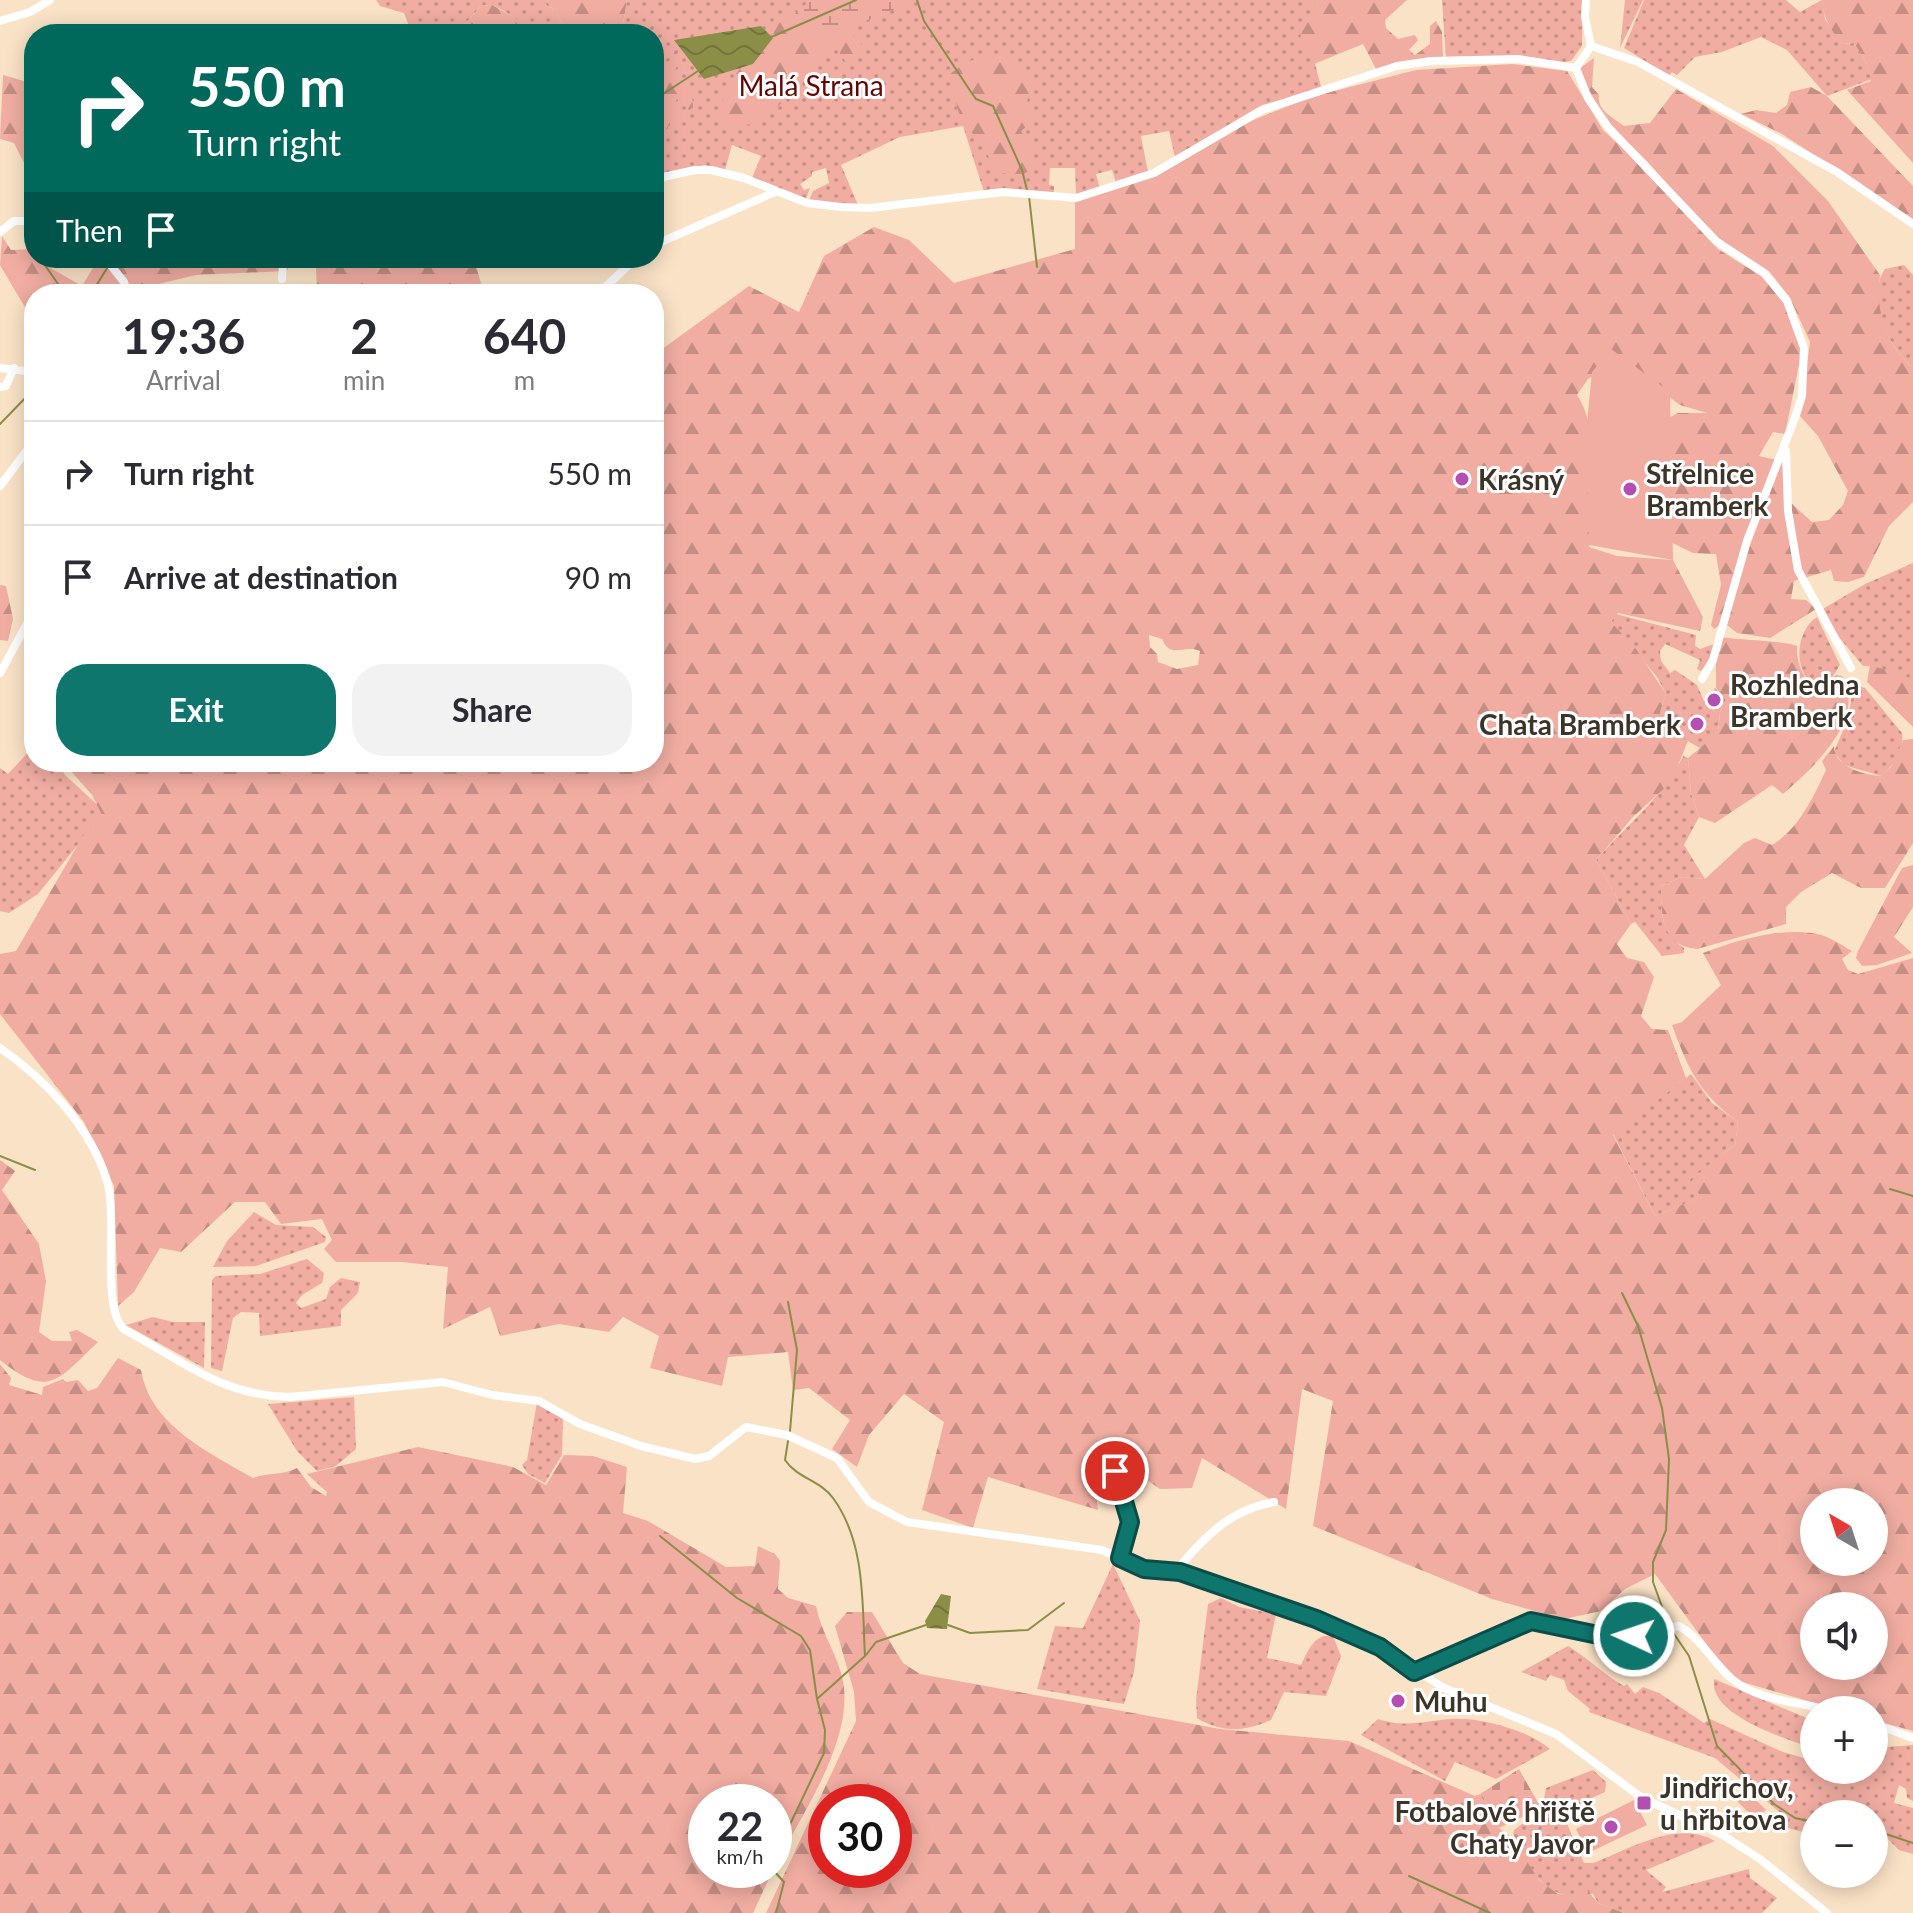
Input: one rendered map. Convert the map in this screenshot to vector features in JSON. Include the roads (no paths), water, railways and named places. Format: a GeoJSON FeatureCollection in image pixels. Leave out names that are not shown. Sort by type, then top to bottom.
{"type":"FeatureCollection","features":[{"type":"Feature","properties":{"kind":"street"},"geometry":{"type":"LineString","coordinates":[[0,21],[30,12],[50,0]]}},
{"type":"Feature","properties":{"kind":"street"},"geometry":{"type":"LineString","coordinates":[[1576,68],[1591,46],[1585,17],[1586,0]]}},
{"type":"Feature","properties":{"kind":"street"},"geometry":{"type":"LineString","coordinates":[[1591,46],[1638,62],[1837,172],[1913,224]]}},
{"type":"Feature","properties":{"kind":"street"},"geometry":{"type":"LineString","coordinates":[[664,177],[711,170],[807,203],[861,208],[1003,192],[1076,198],[1154,173],[1262,110],[1397,66],[1431,61],[1518,59],[1576,68]]}},
{"type":"Feature","properties":{"kind":"street"},"geometry":{"type":"LineString","coordinates":[[1576,68],[1581,84],[1608,127],[1716,241],[1764,273],[1787,301],[1800,336],[1804,362],[1802,396],[1747,541],[1713,660],[1702,679]]}},
{"type":"Feature","properties":{"kind":"street"},"geometry":{"type":"LineString","coordinates":[[664,241],[776,192]]}},
{"type":"Feature","properties":{"kind":"street"},"geometry":{"type":"LineString","coordinates":[[0,232],[14,221],[24,221]]}},
{"type":"Feature","properties":{"kind":"street"},"geometry":{"type":"LineString","coordinates":[[282,279],[283,268]]}},
{"type":"Feature","properties":{"kind":"street"},"geometry":{"type":"LineString","coordinates":[[609,284],[625,268]]}},
{"type":"Feature","properties":{"kind":"street"},"geometry":{"type":"LineString","coordinates":[[0,368],[24,370]]}},
{"type":"Feature","properties":{"kind":"street"},"geometry":{"type":"LineString","coordinates":[[0,387],[6,386],[14,368]]}},
{"type":"Feature","properties":{"kind":"street"},"geometry":{"type":"LineString","coordinates":[[1786,441],[1788,511],[1798,570],[1851,668]]}},
{"type":"Feature","properties":{"kind":"street"},"geometry":{"type":"LineString","coordinates":[[0,486],[24,454]]}},
{"type":"Feature","properties":{"kind":"street"},"geometry":{"type":"LineString","coordinates":[[0,673],[24,629]]}},
{"type":"Feature","properties":{"kind":"street"},"geometry":{"type":"LineString","coordinates":[[0,1048],[25,1066],[72,1115],[102,1168],[110,1195],[113,1262],[110,1299],[115,1320],[125,1330],[212,1381],[264,1396],[290,1397],[443,1382],[492,1395],[539,1401],[580,1424],[641,1446],[695,1459],[709,1456],[734,1434],[754,1426],[787,1435],[837,1458],[869,1502],[907,1522],[1089,1548],[1144,1569],[1175,1572],[1316,1619],[1380,1647],[1414,1672],[1444,1688],[1556,1734],[1642,1798],[1721,1834],[1760,1859],[1827,1913]]}},
{"type":"Feature","properties":{"kind":"street"},"geometry":{"type":"LineString","coordinates":[[1115,1471],[1130,1522],[1120,1558]]}},
{"type":"Feature","properties":{"kind":"street"},"geometry":{"type":"LineString","coordinates":[[1175,1572],[1221,1522],[1239,1511],[1274,1502]]}},
{"type":"Feature","properties":{"kind":"street"},"geometry":{"type":"LineString","coordinates":[[1414,1672],[1531,1621],[1624,1638],[1679,1626],[1690,1632],[1732,1679],[1756,1694],[1800,1704]]}},
{"type":"Feature","properties":{"kind":"street"},"geometry":{"type":"LineString","coordinates":[[1888,1729],[1913,1738]]}},
{"type":"Feature","properties":{"kind":"water"},"geometry":{"type":"Polygon","coordinates":[[[761,26],[773,38],[753,64],[704,79],[674,40],[761,26]]]}},
{"type":"Feature","properties":{"kind":"water"},"geometry":{"type":"Polygon","coordinates":[[[941,1594],[951,1596],[947,1629],[927,1628],[925,1621],[941,1594]]]}},
{"type":"Feature","properties":{"kind":"waterway"},"geometry":{"type":"LineString","coordinates":[[769,38],[856,0]]}},
{"type":"Feature","properties":{"kind":"waterway"},"geometry":{"type":"LineString","coordinates":[[917,0],[924,21],[976,99],[993,106],[1022,170],[1027,190]]}},
{"type":"Feature","properties":{"kind":"waterway"},"geometry":{"type":"LineString","coordinates":[[664,93],[698,71]]}},
{"type":"Feature","properties":{"kind":"waterway"},"geometry":{"type":"LineString","coordinates":[[1029,196],[1037,267]]}},
{"type":"Feature","properties":{"kind":"waterway"},"geometry":{"type":"LineString","coordinates":[[47,268],[58,284]]}},
{"type":"Feature","properties":{"kind":"waterway"},"geometry":{"type":"LineString","coordinates":[[97,284],[107,268]]}},
{"type":"Feature","properties":{"kind":"waterway"},"geometry":{"type":"LineString","coordinates":[[0,424],[24,399]]}},
{"type":"Feature","properties":{"kind":"waterway"},"geometry":{"type":"LineString","coordinates":[[0,1156],[35,1170]]}},
{"type":"Feature","properties":{"kind":"waterway"},"geometry":{"type":"LineString","coordinates":[[1890,1189],[1913,1196]]}},
{"type":"Feature","properties":{"kind":"waterway"},"geometry":{"type":"LineString","coordinates":[[1622,1293],[1638,1326],[1662,1408],[1669,1459],[1666,1530],[1653,1562],[1653,1582],[1669,1626]]}},
{"type":"Feature","properties":{"kind":"waterway"},"geometry":{"type":"LineString","coordinates":[[788,1302],[797,1350],[790,1431]]}},
{"type":"Feature","properties":{"kind":"waterway"},"geometry":{"type":"LineString","coordinates":[[788,1441],[785,1460],[828,1492],[852,1534],[860,1574],[865,1656],[817,1699],[825,1730],[824,1753],[792,1820]]}},
{"type":"Feature","properties":{"kind":"waterway"},"geometry":{"type":"LineString","coordinates":[[660,1536],[737,1598],[801,1636],[810,1650],[817,1699]]}},
{"type":"Feature","properties":{"kind":"waterway"},"geometry":{"type":"LineString","coordinates":[[948,1625],[970,1633],[1028,1630],[1064,1603]]}},
{"type":"Feature","properties":{"kind":"waterway"},"geometry":{"type":"LineString","coordinates":[[866,1655],[876,1642],[926,1625]]}},
{"type":"Feature","properties":{"kind":"waterway"},"geometry":{"type":"LineString","coordinates":[[1672,1631],[1689,1656],[1717,1746],[1774,1804],[1800,1819]]}},
{"type":"Feature","properties":{"kind":"waterway"},"geometry":{"type":"LineString","coordinates":[[1888,1835],[1913,1843]]}},
{"type":"Feature","properties":{"kind":"waterway"},"geometry":{"type":"LineString","coordinates":[[1409,1876],[1490,1913]]}},
{"type":"Feature","properties":{"kind":"waterway"},"geometry":{"type":"LineString","coordinates":[[776,1913],[782,1888]]}},
{"type":"Feature","properties":{"kind":"place","name":"Krásný"},"geometry":{"type":"Point","coordinates":[1462,479]}},
{"type":"Feature","properties":{"kind":"place","name":"Střelnice Bramberk"},"geometry":{"type":"Point","coordinates":[1630,489]}},
{"type":"Feature","properties":{"kind":"place","name":"Rozhledna Bramberk"},"geometry":{"type":"Point","coordinates":[1714,700]}},
{"type":"Feature","properties":{"kind":"place","name":"Chata Bramberk"},"geometry":{"type":"Point","coordinates":[1697,724]}},
{"type":"Feature","properties":{"kind":"place","name":"Muhu"},"geometry":{"type":"Point","coordinates":[1398,1701]}},
{"type":"Feature","properties":{"kind":"place","name":"Jindřichov, u hřbitova"},"geometry":{"type":"Point","coordinates":[1644,1803]}},
{"type":"Feature","properties":{"kind":"place","name":"Fotbalové hřiště Chaty Javor"},"geometry":{"type":"Point","coordinates":[1611,1827]}},
{"type":"Feature","properties":{"kind":"park label","name":"Malá Strana"},"geometry":{"type":"Point","coordinates":[811,85]}}]}
